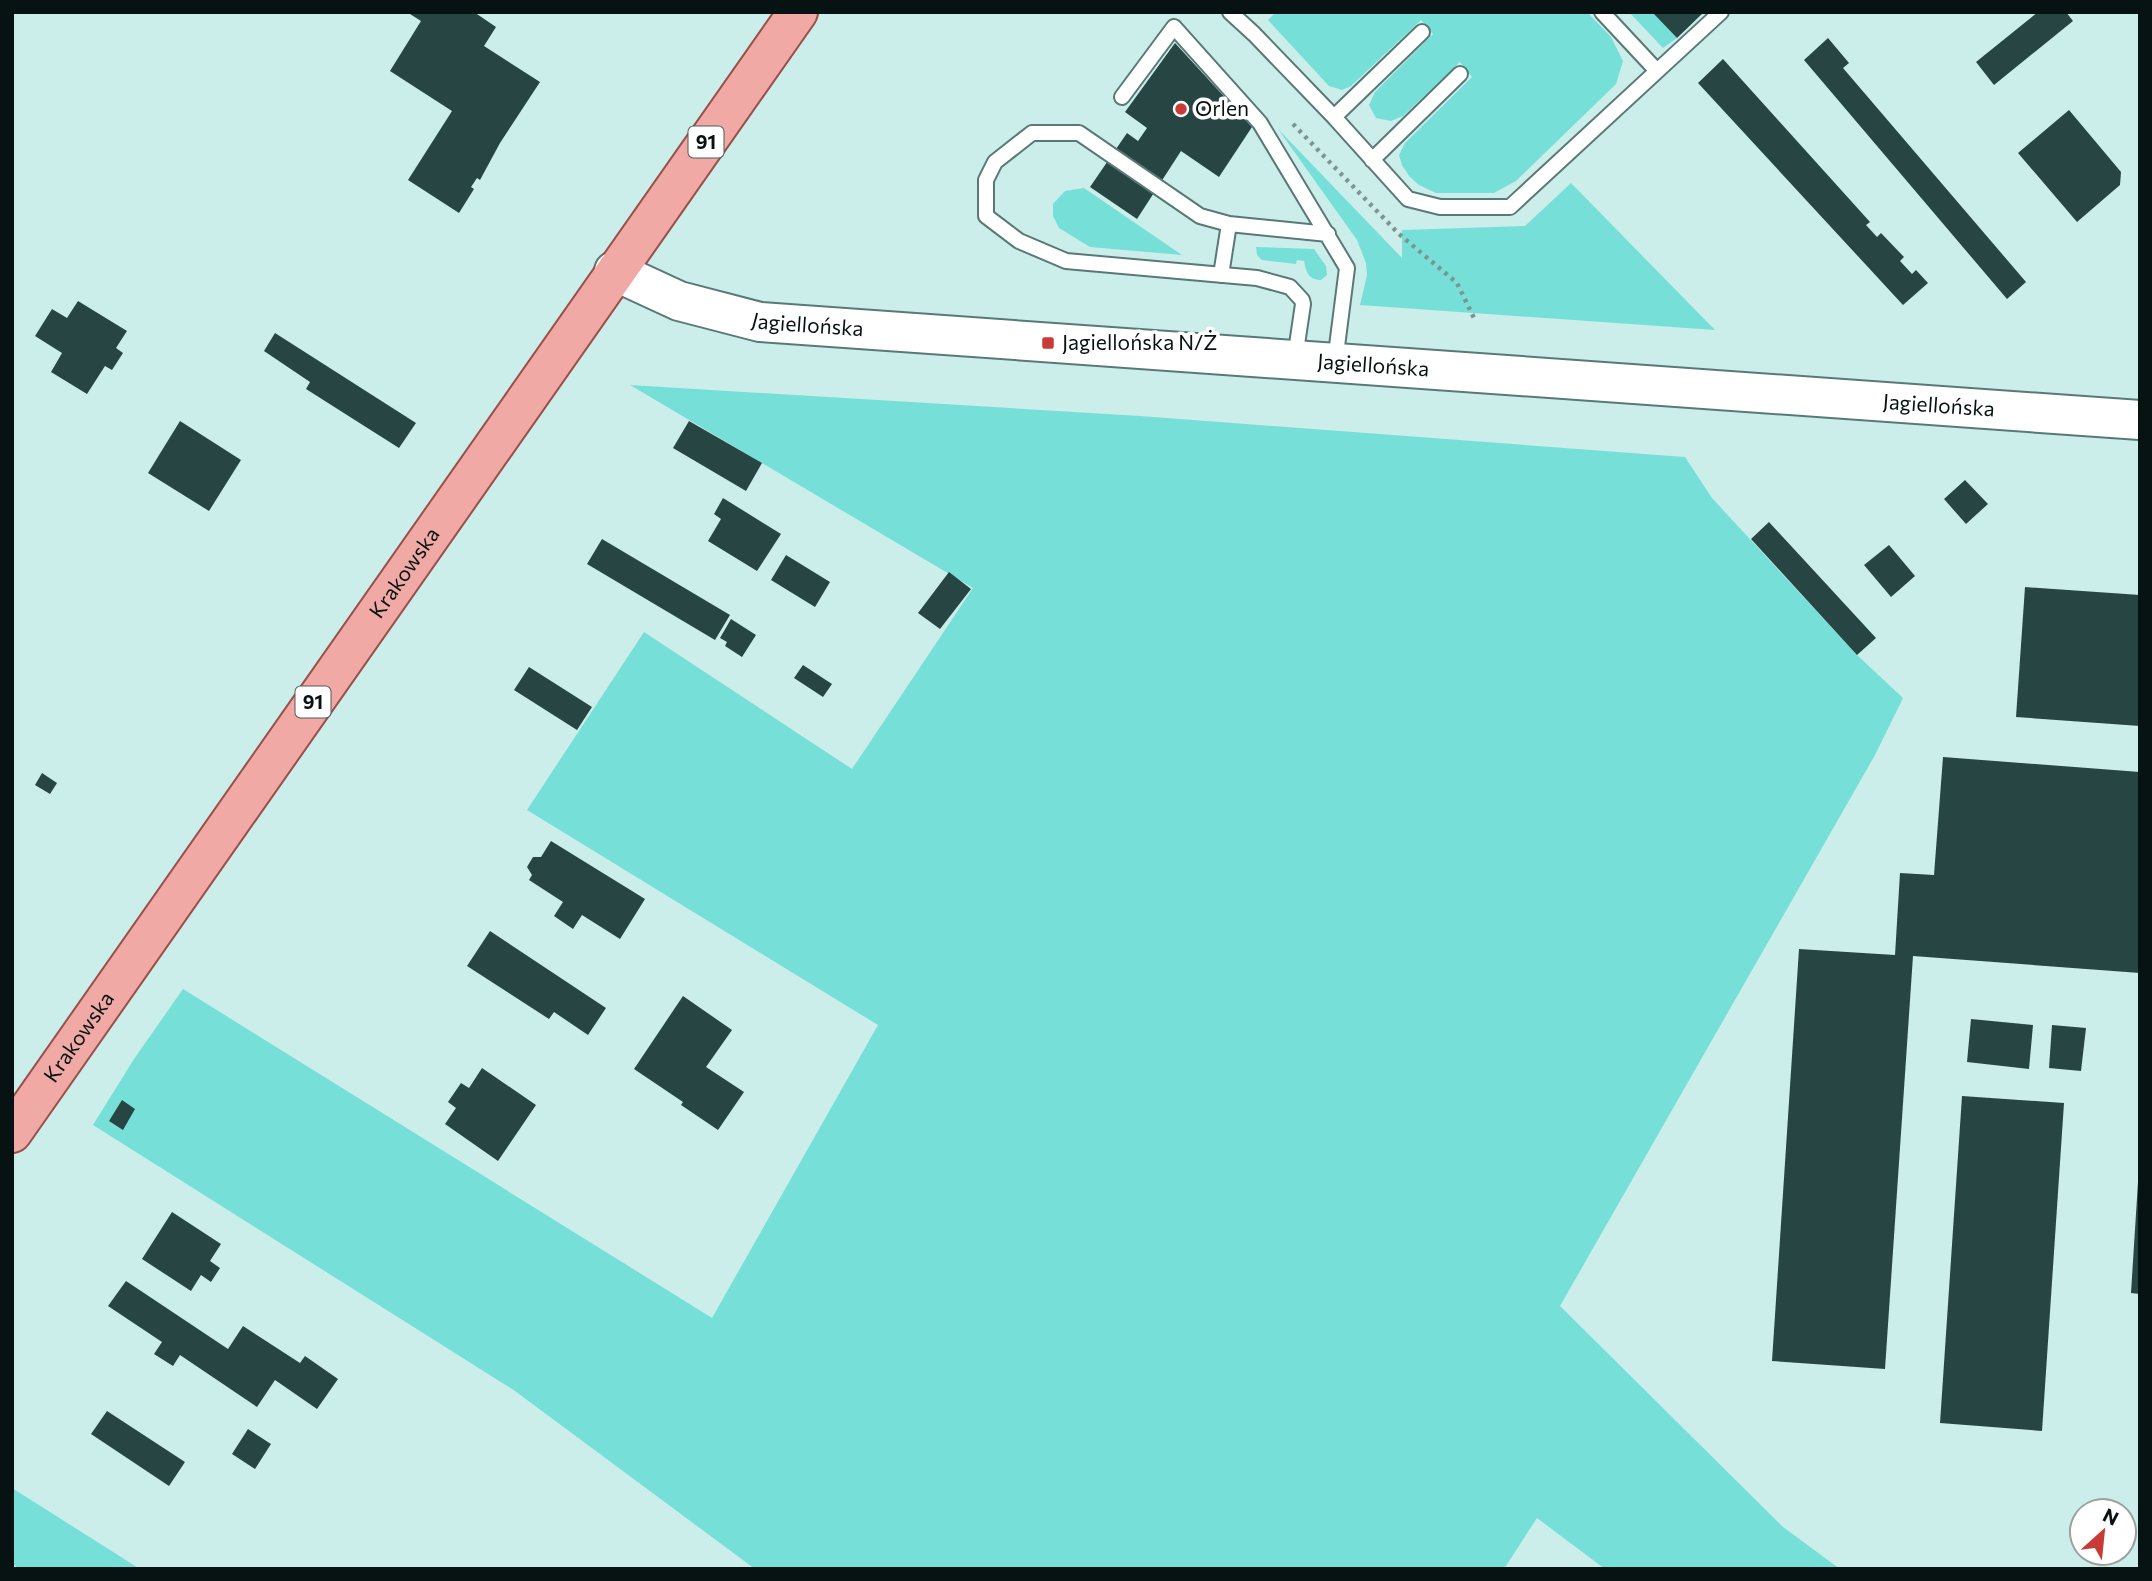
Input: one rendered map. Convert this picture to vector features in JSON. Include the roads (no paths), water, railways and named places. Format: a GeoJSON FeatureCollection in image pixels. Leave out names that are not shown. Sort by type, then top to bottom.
{"type":"FeatureCollection","features":[{"type":"Feature","properties":{"kind":"main road","name":"Krakowska"},"geometry":{"type":"LineString","coordinates":[[12,1133],[798,12]]}},
{"type":"Feature","properties":{"kind":"street","name":"Jagiellońska"},"geometry":{"type":"LineString","coordinates":[[614,271],[678,301],[760,322],[2140,420]]}},
{"type":"Feature","properties":{"kind":"lane"},"geometry":{"type":"LineString","coordinates":[[1230,12],[1334,117],[1408,199],[1440,207],[1510,207],[1721,12]]}},
{"type":"Feature","properties":{"kind":"lane"},"geometry":{"type":"LineString","coordinates":[[1602,12],[1657,71]]}},
{"type":"Feature","properties":{"kind":"lane"},"geometry":{"type":"LineString","coordinates":[[1122,97],[1174,27],[1260,123],[1347,268],[1335,364]]}},
{"type":"Feature","properties":{"kind":"lane"},"geometry":{"type":"LineString","coordinates":[[1334,117],[1422,32]]}},
{"type":"Feature","properties":{"kind":"lane"},"geometry":{"type":"LineString","coordinates":[[1372,160],[1460,74]]}},
{"type":"Feature","properties":{"kind":"lane"},"geometry":{"type":"LineString","coordinates":[[1294,361],[1302,300],[1290,286],[1257,278],[1066,261],[1019,241],[986,216],[986,180],[995,162],[1032,133],[1079,133],[1200,216],[1228,224],[1328,234]]}},
{"type":"Feature","properties":{"kind":"lane"},"geometry":{"type":"LineString","coordinates":[[1221,275],[1228,224]]}},
{"type":"Feature","properties":{"kind":"place","name":"Orlen"},"geometry":{"type":"Point","coordinates":[1181,109]}},
{"type":"Feature","properties":{"kind":"place","name":"Jagiellońska N/Ż"},"geometry":{"type":"Point","coordinates":[1048,343]}}]}
